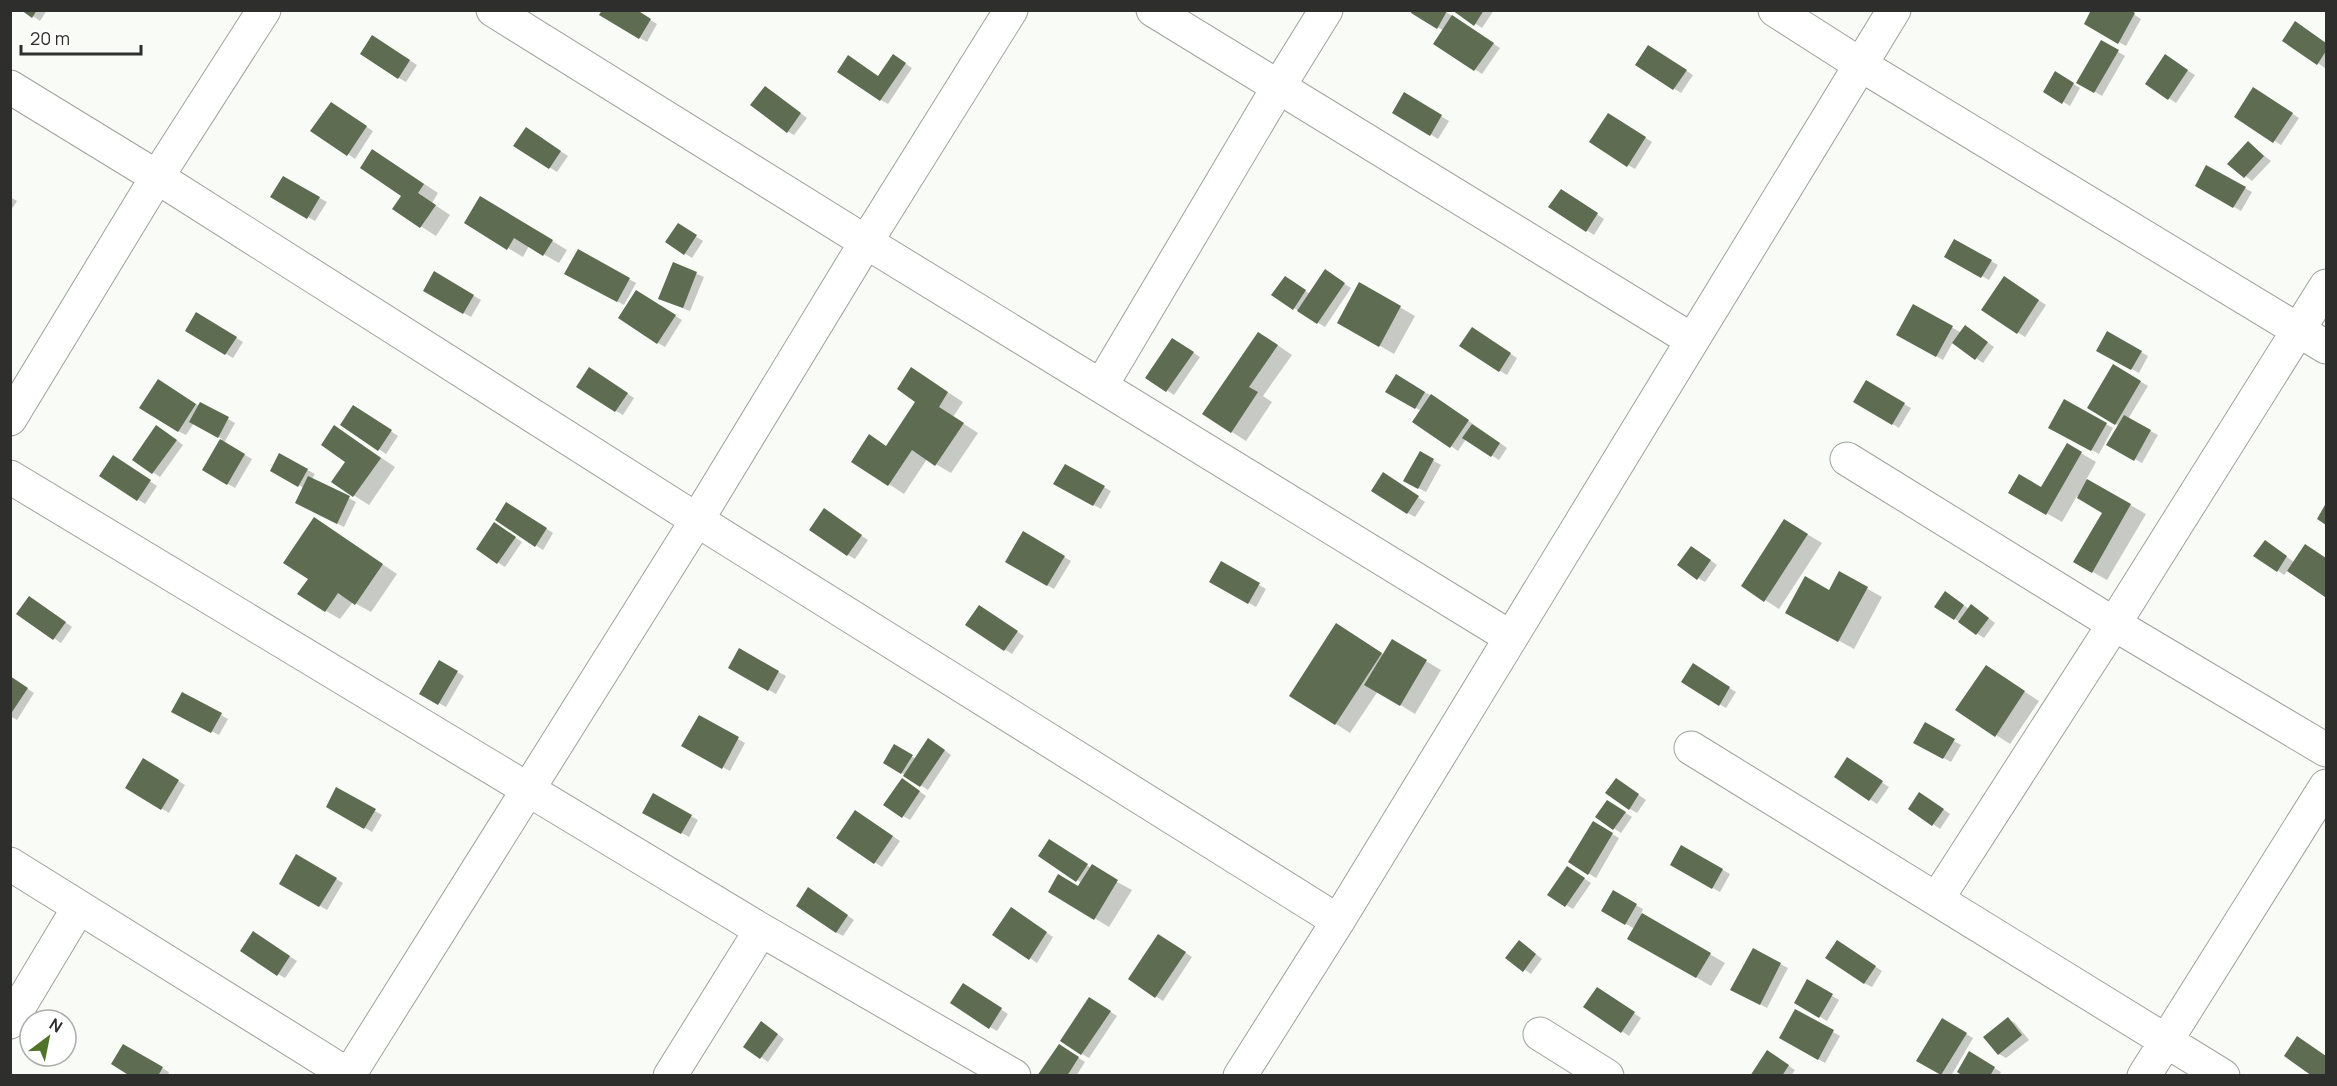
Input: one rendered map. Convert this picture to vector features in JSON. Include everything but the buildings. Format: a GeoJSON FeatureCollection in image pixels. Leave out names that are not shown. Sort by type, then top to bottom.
{"type":"FeatureCollection","features":[{"type":"Feature","properties":{"kind":"street"},"geometry":{"type":"LineString","coordinates":[[10,419],[157,177],[264,10]]}},
{"type":"Feature","properties":{"kind":"street"},"geometry":{"type":"LineString","coordinates":[[493,10],[1510,637]]}},
{"type":"Feature","properties":{"kind":"street"},"geometry":{"type":"LineString","coordinates":[[10,864],[349,1075],[697,520],[866,242],[1011,10]]}},
{"type":"Feature","properties":{"kind":"street"},"geometry":{"type":"LineString","coordinates":[[1153,10],[1692,340]]}},
{"type":"Feature","properties":{"kind":"street"},"geometry":{"type":"LineString","coordinates":[[1101,386],[1326,10]]}},
{"type":"Feature","properties":{"kind":"street"},"geometry":{"type":"LineString","coordinates":[[1775,10],[1861,65],[2326,347]]}},
{"type":"Feature","properties":{"kind":"street"},"geometry":{"type":"LineString","coordinates":[[1240,1076],[1338,921],[1894,10]]}},
{"type":"Feature","properties":{"kind":"street"},"geometry":{"type":"LineString","coordinates":[[10,87],[157,177],[697,520],[1338,921]]}},
{"type":"Feature","properties":{"kind":"street"},"geometry":{"type":"LineString","coordinates":[[1937,899],[2114,624],[2326,286]]}},
{"type":"Feature","properties":{"kind":"street"},"geometry":{"type":"LineString","coordinates":[[1846,459],[2114,624],[2326,750]]}},
{"type":"Feature","properties":{"kind":"street"},"geometry":{"type":"LineString","coordinates":[[10,477],[761,930],[1014,1076]]}},
{"type":"Feature","properties":{"kind":"street"},"geometry":{"type":"LineString","coordinates":[[1691,748],[2223,1076]]}},
{"type":"Feature","properties":{"kind":"street"},"geometry":{"type":"LineString","coordinates":[[2145,1076],[2326,786]]}},
{"type":"Feature","properties":{"kind":"street"},"geometry":{"type":"LineString","coordinates":[[10,1022],[79,908]]}},
{"type":"Feature","properties":{"kind":"street"},"geometry":{"type":"LineString","coordinates":[[670,1076],[761,930]]}},
{"type":"Feature","properties":{"kind":"street"},"geometry":{"type":"LineString","coordinates":[[1540,1034],[1607,1076]]}}]}
